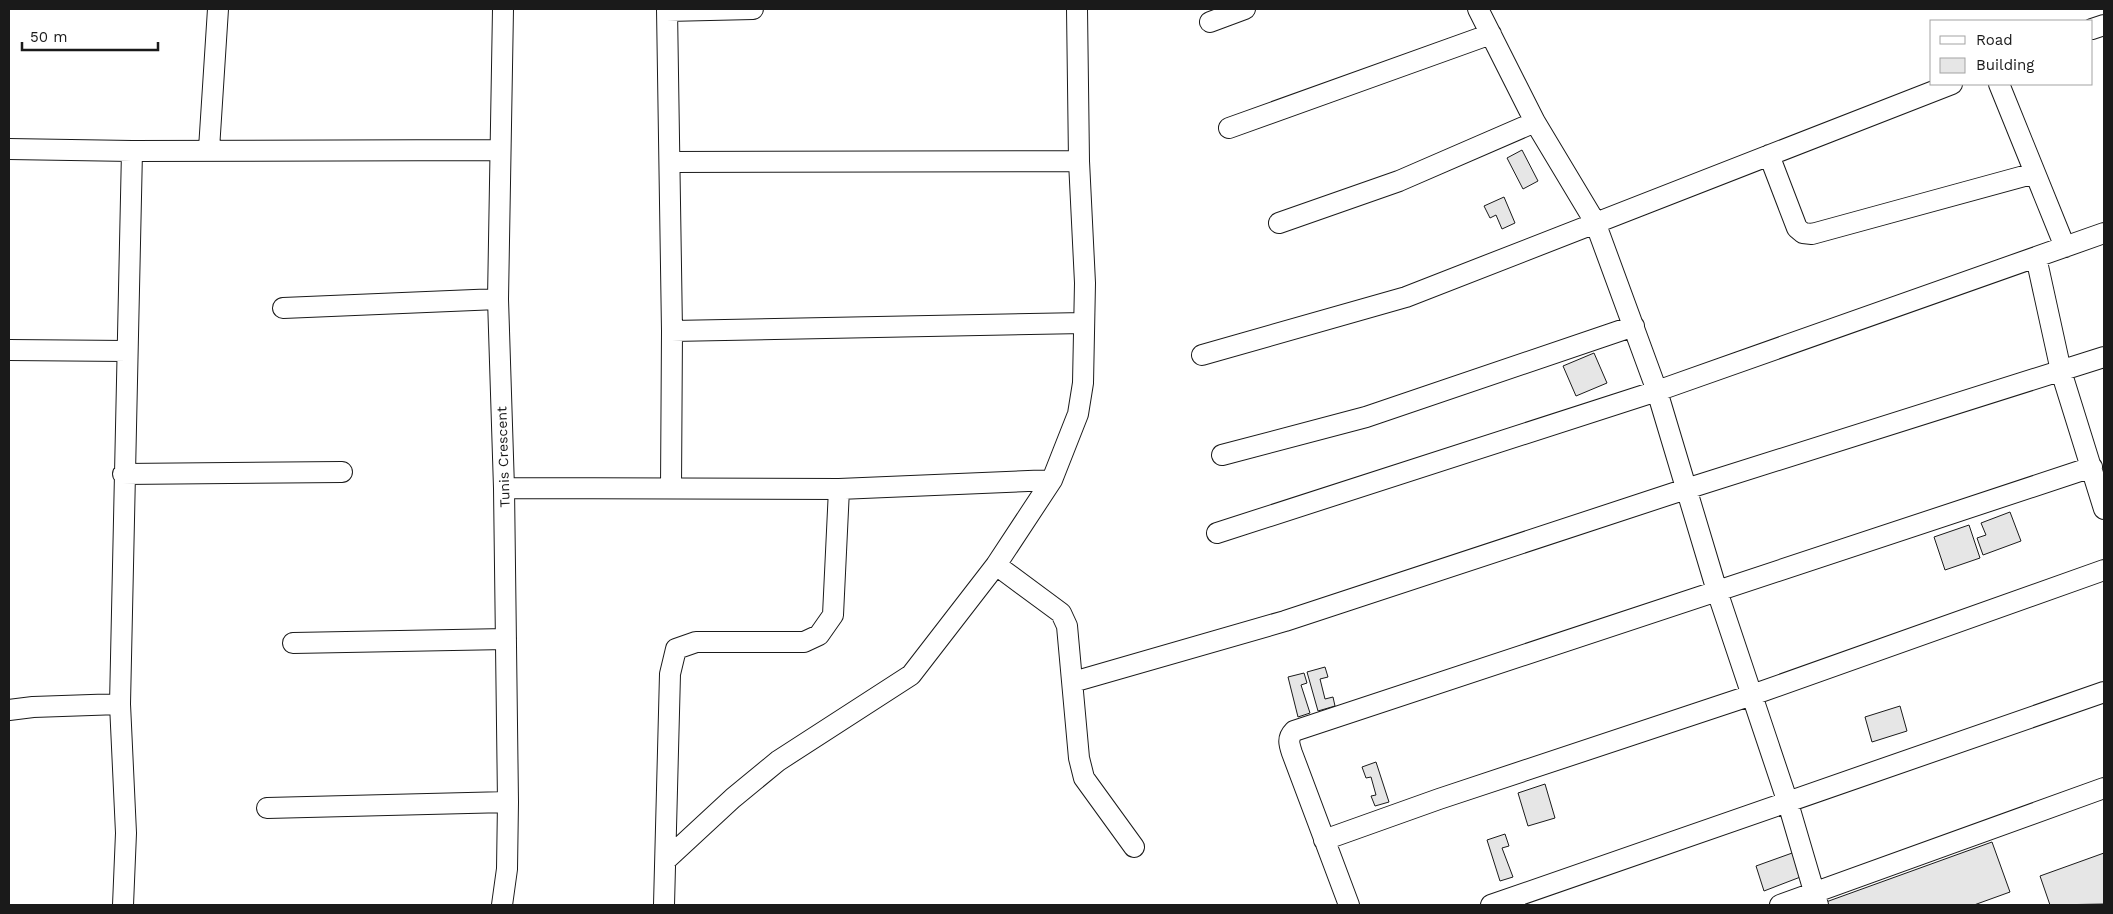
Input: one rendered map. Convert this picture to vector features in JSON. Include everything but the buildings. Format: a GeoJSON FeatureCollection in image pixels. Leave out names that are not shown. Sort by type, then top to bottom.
{"type":"FeatureCollection","features":[{"type":"Feature","properties":{"kind":"street"},"geometry":{"type":"LineString","coordinates":[[209,149],[218,9]]}},
{"type":"Feature","properties":{"kind":"street","name":"Tunis Crescent"},"geometry":{"type":"LineString","coordinates":[[502,905],[507,869],[508,802],[504,488],[498,299],[499,150],[503,9]]}},
{"type":"Feature","properties":{"kind":"street"},"geometry":{"type":"LineString","coordinates":[[671,487],[672,331],[667,10],[753,9]]}},
{"type":"Feature","properties":{"kind":"street"},"geometry":{"type":"LineString","coordinates":[[666,860],[733,798],[778,762],[910,674],[996,565],[1052,480],[1078,414],[1083,383],[1085,283],[1079,161],[1077,9]]}},
{"type":"Feature","properties":{"kind":"street"},"geometry":{"type":"LineString","coordinates":[[1210,22],[1245,9]]}},
{"type":"Feature","properties":{"kind":"street"},"geometry":{"type":"LineString","coordinates":[[1478,9],[1535,122],[1595,222],[1657,391],[1717,591],[1788,803],[1816,899]]}},
{"type":"Feature","properties":{"kind":"street"},"geometry":{"type":"LineString","coordinates":[[1229,128],[1491,34]]}},
{"type":"Feature","properties":{"kind":"street"},"geometry":{"type":"LineString","coordinates":[[1202,355],[1406,297],[1949,85]]}},
{"type":"Feature","properties":{"kind":"street"},"geometry":{"type":"LineString","coordinates":[[2000,85],[2065,246]]}},
{"type":"Feature","properties":{"kind":"street"},"geometry":{"type":"LineString","coordinates":[[1279,223],[1399,181],[1535,122]]}},
{"type":"Feature","properties":{"kind":"street"},"geometry":{"type":"LineString","coordinates":[[9,149],[132,151],[209,149],[499,150]]}},
{"type":"Feature","properties":{"kind":"street"},"geometry":{"type":"LineString","coordinates":[[123,905],[126,833],[120,704],[123,474],[132,151]]}},
{"type":"Feature","properties":{"kind":"street"},"geometry":{"type":"LineString","coordinates":[[1769,155],[1797,228],[1803,233],[1812,234],[2035,173]]}},
{"type":"Feature","properties":{"kind":"street"},"geometry":{"type":"LineString","coordinates":[[670,162],[1079,161]]}},
{"type":"Feature","properties":{"kind":"street"},"geometry":{"type":"LineString","coordinates":[[1217,533],[1657,391],[2104,233]]}},
{"type":"Feature","properties":{"kind":"street"},"geometry":{"type":"LineString","coordinates":[[2036,257],[2061,371],[2104,509]]}},
{"type":"Feature","properties":{"kind":"street"},"geometry":{"type":"LineString","coordinates":[[283,308],[498,299]]}},
{"type":"Feature","properties":{"kind":"street"},"geometry":{"type":"LineString","coordinates":[[672,331],[1084,323]]}},
{"type":"Feature","properties":{"kind":"street"},"geometry":{"type":"LineString","coordinates":[[1222,455],[1366,417],[1634,326]]}},
{"type":"Feature","properties":{"kind":"street"},"geometry":{"type":"LineString","coordinates":[[9,350],[127,351]]}},
{"type":"Feature","properties":{"kind":"street"},"geometry":{"type":"LineString","coordinates":[[1073,682],[1285,621],[1686,489],[2104,357]]}},
{"type":"Feature","properties":{"kind":"street"},"geometry":{"type":"LineString","coordinates":[[1349,905],[1292,753],[1289,743],[1290,736],[1294,732],[2092,467]]}},
{"type":"Feature","properties":{"kind":"street"},"geometry":{"type":"LineString","coordinates":[[123,474],[342,472]]}},
{"type":"Feature","properties":{"kind":"street"},"geometry":{"type":"LineString","coordinates":[[504,488],[839,489],[1052,480]]}},
{"type":"Feature","properties":{"kind":"street"},"geometry":{"type":"LineString","coordinates":[[664,905],[670,674],[676,649],[696,642],[804,642],[819,634],[833,615],[839,489]]}},
{"type":"Feature","properties":{"kind":"street"},"geometry":{"type":"LineString","coordinates":[[996,565],[1061,613],[1067,626],[1079,758],[1084,778],[1134,847]]}},
{"type":"Feature","properties":{"kind":"street"},"geometry":{"type":"LineString","coordinates":[[1324,840],[1439,798],[1752,695],[2104,570]]}},
{"type":"Feature","properties":{"kind":"street"},"geometry":{"type":"LineString","coordinates":[[293,643],[506,639]]}},
{"type":"Feature","properties":{"kind":"street"},"geometry":{"type":"LineString","coordinates":[[1491,905],[2104,692]]}},
{"type":"Feature","properties":{"kind":"street"},"geometry":{"type":"LineString","coordinates":[[9,710],[33,707],[120,704]]}},
{"type":"Feature","properties":{"kind":"street"},"geometry":{"type":"LineString","coordinates":[[1780,905],[1816,899],[2104,788]]}},
{"type":"Feature","properties":{"kind":"street"},"geometry":{"type":"LineString","coordinates":[[267,808],[508,802]]}}]}
